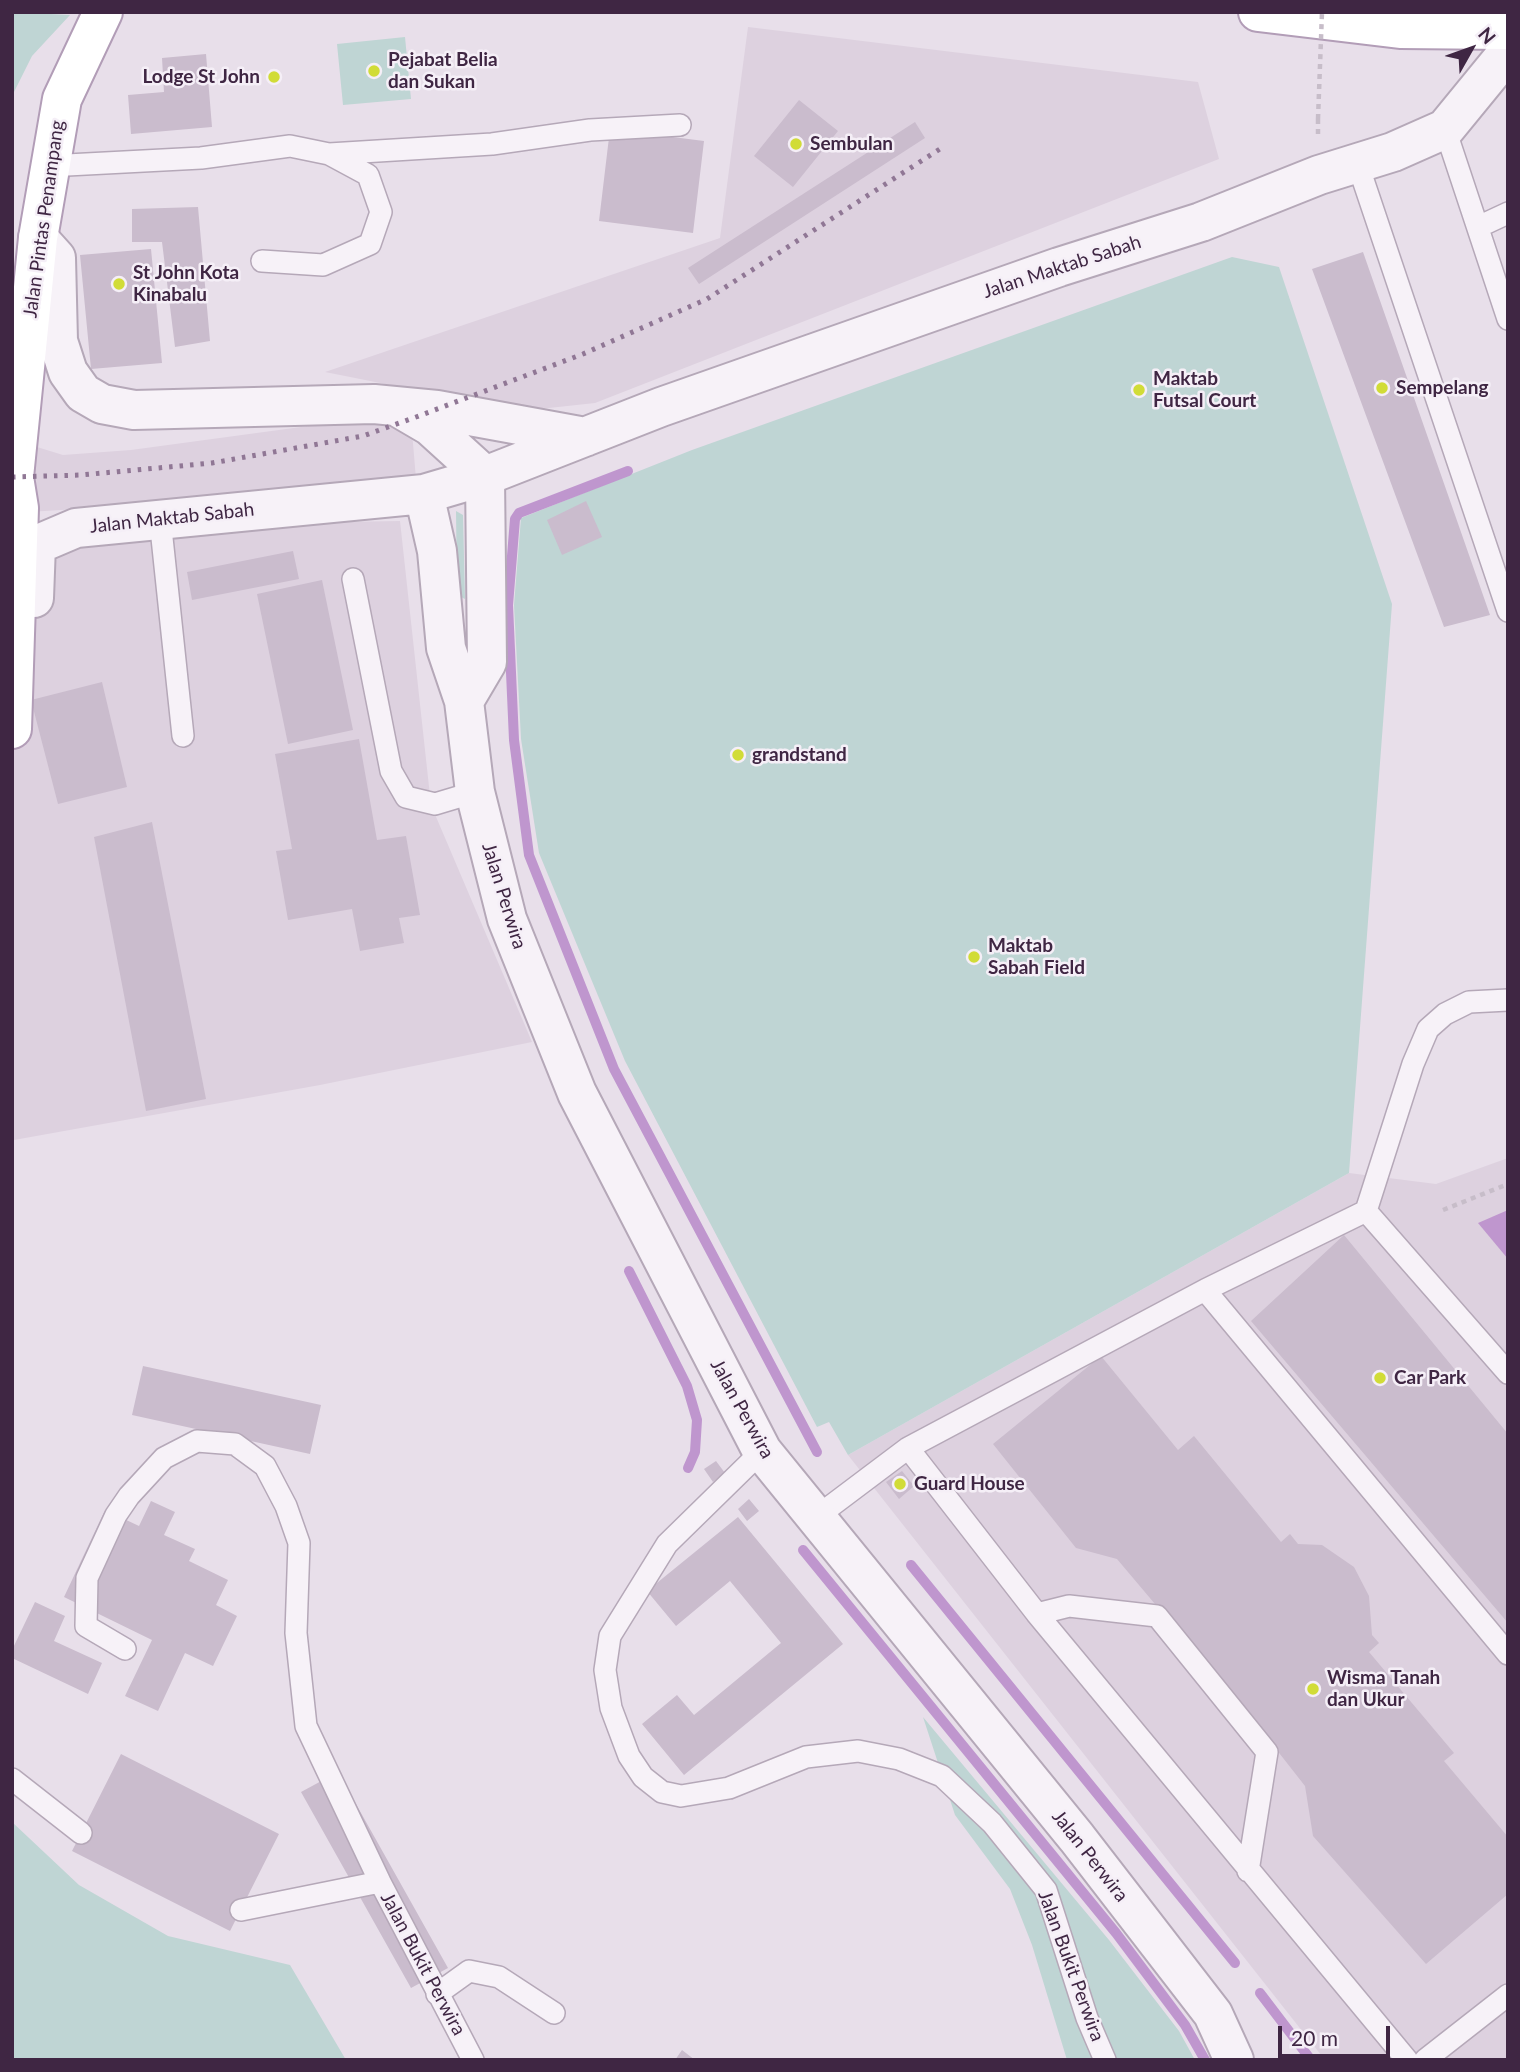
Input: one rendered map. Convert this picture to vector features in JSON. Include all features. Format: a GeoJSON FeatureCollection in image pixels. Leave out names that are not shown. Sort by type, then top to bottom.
{"type":"FeatureCollection","features":[{"type":"Feature","properties":{"kind":"main road","name":"Jalan Pintas Penampang"},"geometry":{"type":"LineString","coordinates":[[14,725],[19,508],[13,481],[38,238],[48,166],[62,99],[103,12]]}},
{"type":"Feature","properties":{"kind":"main road"},"geometry":{"type":"LineString","coordinates":[[1258,12],[1400,29],[1508,30]]}},
{"type":"Feature","properties":{"kind":"street","name":"Jalan Maktab Sabah"},"geometry":{"type":"LineString","coordinates":[[14,725],[34,612],[36,545],[76,528],[424,494],[485,476],[584,437],[1059,267],[1201,222],[1319,175],[1393,152],[1445,129],[1508,52]]}},
{"type":"Feature","properties":{"kind":"street"},"geometry":{"type":"LineString","coordinates":[[38,238],[56,258],[58,341],[68,372],[83,393],[102,404],[134,410],[374,404],[437,410],[584,437]]}},
{"type":"Feature","properties":{"kind":"street"},"geometry":{"type":"LineString","coordinates":[[399,408],[430,426],[485,476],[487,662],[464,701]]}},
{"type":"Feature","properties":{"kind":"street","name":"Jalan Perwira"},"geometry":{"type":"LineString","coordinates":[[424,494],[438,551],[446,648],[464,701],[475,792],[508,919],[577,1093],[762,1451],[1077,1838],[1213,2014],[1234,2060]]}},
{"type":"Feature","properties":{"kind":"street","name":"Jalan Perwira"},"geometry":{"type":"LineString","coordinates":[[1213,2014],[1251,2041],[1264,2060]]}},
{"type":"Feature","properties":{"kind":"lane"},"geometry":{"type":"LineString","coordinates":[[48,166],[201,158],[290,146],[329,154],[492,144],[590,130],[680,125]]}},
{"type":"Feature","properties":{"kind":"lane"},"geometry":{"type":"LineString","coordinates":[[1445,129],[1508,319]]}},
{"type":"Feature","properties":{"kind":"lane"},"geometry":{"type":"LineString","coordinates":[[262,261],[323,265],[370,244],[381,212],[368,175],[329,154]]}},
{"type":"Feature","properties":{"kind":"lane"},"geometry":{"type":"LineString","coordinates":[[1357,162],[1508,611]]}},
{"type":"Feature","properties":{"kind":"lane"},"geometry":{"type":"LineString","coordinates":[[1478,227],[1508,213]]}},
{"type":"Feature","properties":{"kind":"lane"},"geometry":{"type":"LineString","coordinates":[[160,519],[183,736]]}},
{"type":"Feature","properties":{"kind":"lane"},"geometry":{"type":"LineString","coordinates":[[353,579],[391,771],[406,797],[435,804],[475,792]]}},
{"type":"Feature","properties":{"kind":"lane"},"geometry":{"type":"LineString","coordinates":[[815,1518],[908,1448],[1205,1290],[1366,1211],[1413,1064],[1428,1029],[1445,1014],[1469,1002],[1508,1000]]}},
{"type":"Feature","properties":{"kind":"lane"},"geometry":{"type":"LineString","coordinates":[[1366,1211],[1508,1373]]}},
{"type":"Feature","properties":{"kind":"lane"},"geometry":{"type":"LineString","coordinates":[[1205,1290],[1508,1654]]}},
{"type":"Feature","properties":{"kind":"lane"},"geometry":{"type":"LineString","coordinates":[[125,1649],[86,1626],[87,1578],[116,1515],[129,1496],[164,1458],[197,1441],[235,1444],[265,1466],[286,1506],[299,1543],[296,1633],[306,1726],[380,1882]]}},
{"type":"Feature","properties":{"kind":"lane"},"geometry":{"type":"LineString","coordinates":[[908,1448],[1037,1614],[1248,1871],[1408,2060]]}},
{"type":"Feature","properties":{"kind":"lane","name":"Jalan Bukit Perwira"},"geometry":{"type":"LineString","coordinates":[[762,1451],[667,1544],[610,1636],[605,1670],[611,1708],[629,1756],[643,1777],[662,1792],[681,1796],[729,1788],[806,1757],[858,1751],[900,1759],[942,1776],[992,1823],[1046,1890],[1087,2018],[1105,2060]]}},
{"type":"Feature","properties":{"kind":"lane"},"geometry":{"type":"LineString","coordinates":[[1037,1614],[1069,1606],[1157,1616],[1267,1752],[1248,1871]]}},
{"type":"Feature","properties":{"kind":"lane"},"geometry":{"type":"LineString","coordinates":[[12,1779],[81,1833]]}},
{"type":"Feature","properties":{"kind":"lane","name":"Jalan Bukit Perwira"},"geometry":{"type":"LineString","coordinates":[[241,1910],[380,1882],[473,2060]]}},
{"type":"Feature","properties":{"kind":"lane"},"geometry":{"type":"LineString","coordinates":[[437,1994],[469,1971],[499,1976],[554,2013]]}},
{"type":"Feature","properties":{"kind":"lane"},"geometry":{"type":"LineString","coordinates":[[1425,2060],[1508,1995]]}},
{"type":"Feature","properties":{"kind":"path"},"geometry":{"type":"LineString","coordinates":[[1318,118],[1322,12]]}},
{"type":"Feature","properties":{"kind":"path"},"geometry":{"type":"LineString","coordinates":[[1443,1210],[1508,1184]]}},
{"type":"Feature","properties":{"kind":"shaded area"},"geometry":{"type":"Polygon","coordinates":[[[12,12],[70,15],[32,56],[12,96],[12,12]]]}},
{"type":"Feature","properties":{"kind":"shaded area"},"geometry":{"type":"Polygon","coordinates":[[[748,27],[1198,82],[1219,159],[595,403],[521,411],[325,372],[720,238],[748,27]]]}},
{"type":"Feature","properties":{"kind":"shaded area","name":"Pejabat Belia dan Sukan"},"geometry":{"type":"Polygon","coordinates":[[[405,37],[411,99],[343,105],[337,44],[405,37]]]}},
{"type":"Feature","properties":{"kind":"shaded area","name":"Maktab Sabah Field"},"geometry":{"type":"Polygon","coordinates":[[[1232,257],[1279,267],[1392,604],[1349,1173],[848,1455],[829,1422],[817,1427],[625,1061],[539,853],[521,739],[514,605],[521,518],[692,450],[1232,257]]]}},
{"type":"Feature","properties":{"kind":"shaded area"},"geometry":{"type":"Polygon","coordinates":[[[397,414],[412,432],[416,479],[191,502],[12,513],[16,429],[37,447],[63,455],[131,450],[397,414]]]}},
{"type":"Feature","properties":{"kind":"shaded area"},"geometry":{"type":"Polygon","coordinates":[[[456,511],[463,515],[465,599],[457,595],[456,511]]]}},
{"type":"Feature","properties":{"kind":"shaded area"},"geometry":{"type":"Polygon","coordinates":[[[400,521],[431,805],[532,1042],[320,1085],[14,1140],[12,611],[33,564],[82,542],[213,524],[400,521]]]}},
{"type":"Feature","properties":{"kind":"shaded area"},"geometry":{"type":"Polygon","coordinates":[[[1508,1158],[1508,2060],[1325,2060],[848,1455],[1349,1173],[1436,1184],[1508,1158]]]}},
{"type":"Feature","properties":{"kind":"shaded area"},"geometry":{"type":"Polygon","coordinates":[[[1508,1210],[1508,1259],[1478,1223],[1508,1210]]]}},
{"type":"Feature","properties":{"kind":"shaded area"},"geometry":{"type":"Polygon","coordinates":[[[923,1717],[1109,1940],[1179,2031],[1195,2060],[1067,2060],[1032,1945],[1010,1889],[955,1815],[923,1717]]]}},
{"type":"Feature","properties":{"kind":"shaded area"},"geometry":{"type":"Polygon","coordinates":[[[12,1822],[79,1885],[168,1936],[290,1965],[346,2060],[12,2060],[12,1822]]]}},
{"type":"Feature","properties":{"kind":"building"},"geometry":{"type":"Polygon","coordinates":[[[206,54],[212,127],[131,134],[128,95],[164,92],[162,58],[206,54]]]}},
{"type":"Feature","properties":{"kind":"building","name":"Sembulan"},"geometry":{"type":"Polygon","coordinates":[[[799,100],[838,131],[793,187],[754,156],[799,100]]]}},
{"type":"Feature","properties":{"kind":"building"},"geometry":{"type":"Polygon","coordinates":[[[915,122],[925,138],[699,284],[688,268],[915,122]]]}},
{"type":"Feature","properties":{"kind":"building"},"geometry":{"type":"Polygon","coordinates":[[[610,129],[704,141],[693,233],[599,221],[610,129]]]}},
{"type":"Feature","properties":{"kind":"building"},"geometry":{"type":"Polygon","coordinates":[[[198,207],[210,341],[175,347],[162,242],[132,242],[132,209],[198,207]]]}},
{"type":"Feature","properties":{"kind":"building","name":"St John Kota Kinabalu"},"geometry":{"type":"Polygon","coordinates":[[[151,249],[162,363],[91,369],[80,255],[151,249]]]}},
{"type":"Feature","properties":{"kind":"building"},"geometry":{"type":"Polygon","coordinates":[[[1363,252],[1490,615],[1444,627],[1312,269],[1363,252]]]}},
{"type":"Feature","properties":{"kind":"building"},"geometry":{"type":"Polygon","coordinates":[[[586,501],[602,537],[562,555],[547,520],[586,501]]]}},
{"type":"Feature","properties":{"kind":"building"},"geometry":{"type":"Polygon","coordinates":[[[293,551],[299,579],[192,600],[187,572],[293,551]]]}},
{"type":"Feature","properties":{"kind":"building"},"geometry":{"type":"Polygon","coordinates":[[[322,580],[353,730],[288,744],[257,594],[322,580]]]}},
{"type":"Feature","properties":{"kind":"building"},"geometry":{"type":"Polygon","coordinates":[[[102,682],[127,787],[58,804],[31,700],[102,682]]]}},
{"type":"Feature","properties":{"kind":"building"},"geometry":{"type":"Polygon","coordinates":[[[359,739],[377,840],[406,836],[420,915],[399,918],[404,943],[360,951],[352,909],[288,920],[276,851],[292,849],[275,754],[359,739]]]}},
{"type":"Feature","properties":{"kind":"building"},"geometry":{"type":"Polygon","coordinates":[[[152,822],[206,1099],[146,1111],[94,837],[152,822]]]}},
{"type":"Feature","properties":{"kind":"building","name":"Car Park"},"geometry":{"type":"Polygon","coordinates":[[[1344,1235],[1508,1434],[1508,1623],[1251,1321],[1344,1235]]]}},
{"type":"Feature","properties":{"kind":"building","name":"Wisma Tanah dan Ukur"},"geometry":{"type":"Polygon","coordinates":[[[1101,1356],[1178,1450],[1194,1436],[1281,1542],[1290,1534],[1298,1544],[1322,1545],[1354,1567],[1369,1596],[1372,1635],[1379,1643],[1369,1652],[1454,1753],[1444,1761],[1508,1837],[1508,1894],[1426,1964],[1313,1836],[1305,1786],[1258,1726],[1117,1559],[1076,1548],[993,1444],[1101,1356]]]}},
{"type":"Feature","properties":{"kind":"building"},"geometry":{"type":"Polygon","coordinates":[[[143,1366],[321,1405],[310,1454],[132,1415],[143,1366]]]}},
{"type":"Feature","properties":{"kind":"building"},"geometry":{"type":"Polygon","coordinates":[[[716,1461],[725,1473],[713,1482],[704,1469],[716,1461]]]}},
{"type":"Feature","properties":{"kind":"building","name":"Guard House"},"geometry":{"type":"Polygon","coordinates":[[[902,1471],[914,1486],[899,1499],[886,1482],[902,1471]]]}},
{"type":"Feature","properties":{"kind":"building"},"geometry":{"type":"Polygon","coordinates":[[[749,1499],[759,1511],[747,1521],[738,1509],[749,1499]]]}},
{"type":"Feature","properties":{"kind":"building"},"geometry":{"type":"Polygon","coordinates":[[[151,1501],[175,1512],[164,1535],[195,1549],[189,1561],[228,1580],[216,1605],[237,1616],[213,1666],[185,1653],[158,1711],[125,1696],[152,1640],[64,1597],[105,1510],[139,1526],[151,1501]]]}},
{"type":"Feature","properties":{"kind":"building"},"geometry":{"type":"Polygon","coordinates":[[[738,1517],[843,1644],[684,1775],[642,1724],[677,1695],[694,1715],[781,1643],[730,1581],[676,1626],[647,1591],[738,1517]]]}},
{"type":"Feature","properties":{"kind":"building"},"geometry":{"type":"Polygon","coordinates":[[[35,1602],[65,1616],[54,1641],[102,1663],[88,1694],[12,1658],[12,1650],[35,1602]]]}},
{"type":"Feature","properties":{"kind":"building"},"geometry":{"type":"Polygon","coordinates":[[[121,1754],[279,1834],[230,1931],[72,1851],[121,1754]]]}},
{"type":"Feature","properties":{"kind":"building"},"geometry":{"type":"Polygon","coordinates":[[[338,1772],[448,1968],[411,1988],[301,1792],[338,1772]]]}},
{"type":"Feature","properties":{"kind":"building"},"geometry":{"type":"Polygon","coordinates":[[[682,2050],[695,2060],[675,2060],[682,2050]]]}},
{"type":"Feature","properties":{"kind":"waterway"},"geometry":{"type":"LineString","coordinates":[[628,471],[519,513],[515,519],[508,605],[514,740],[529,855],[614,1069],[817,1452]]}},
{"type":"Feature","properties":{"kind":"waterway"},"geometry":{"type":"LineString","coordinates":[[629,1271],[687,1386],[697,1420],[695,1452],[688,1468]]}},
{"type":"Feature","properties":{"kind":"waterway"},"geometry":{"type":"LineString","coordinates":[[803,1550],[1116,1933],[1185,2025],[1205,2060]]}},
{"type":"Feature","properties":{"kind":"waterway"},"geometry":{"type":"LineString","coordinates":[[911,1565],[1235,1963]]}},
{"type":"Feature","properties":{"kind":"waterway"},"geometry":{"type":"LineString","coordinates":[[1260,1993],[1311,2060]]}},
{"type":"Feature","properties":{"kind":"railway"},"geometry":{"type":"LineString","coordinates":[[12,477],[81,475],[212,463],[363,436],[583,354],[707,299],[943,147]]}},
{"type":"Feature","properties":{"kind":"place","name":"Pejabat Belia dan Sukan"},"geometry":{"type":"Point","coordinates":[374,71]}},
{"type":"Feature","properties":{"kind":"place","name":"Lodge St John"},"geometry":{"type":"Point","coordinates":[274,77]}},
{"type":"Feature","properties":{"kind":"place","name":"Sembulan"},"geometry":{"type":"Point","coordinates":[796,144]}},
{"type":"Feature","properties":{"kind":"place","name":"St John Kota Kinabalu"},"geometry":{"type":"Point","coordinates":[119,284]}},
{"type":"Feature","properties":{"kind":"place","name":"Sempelang"},"geometry":{"type":"Point","coordinates":[1382,388]}},
{"type":"Feature","properties":{"kind":"place","name":"Maktab Futsal Court"},"geometry":{"type":"Point","coordinates":[1139,390]}},
{"type":"Feature","properties":{"kind":"place","name":"grandstand"},"geometry":{"type":"Point","coordinates":[738,755]}},
{"type":"Feature","properties":{"kind":"place","name":"Maktab Sabah Field"},"geometry":{"type":"Point","coordinates":[974,957]}},
{"type":"Feature","properties":{"kind":"place","name":"Car Park"},"geometry":{"type":"Point","coordinates":[1380,1378]}},
{"type":"Feature","properties":{"kind":"place","name":"Guard House"},"geometry":{"type":"Point","coordinates":[900,1484]}},
{"type":"Feature","properties":{"kind":"place","name":"Wisma Tanah dan Ukur"},"geometry":{"type":"Point","coordinates":[1313,1689]}}]}
